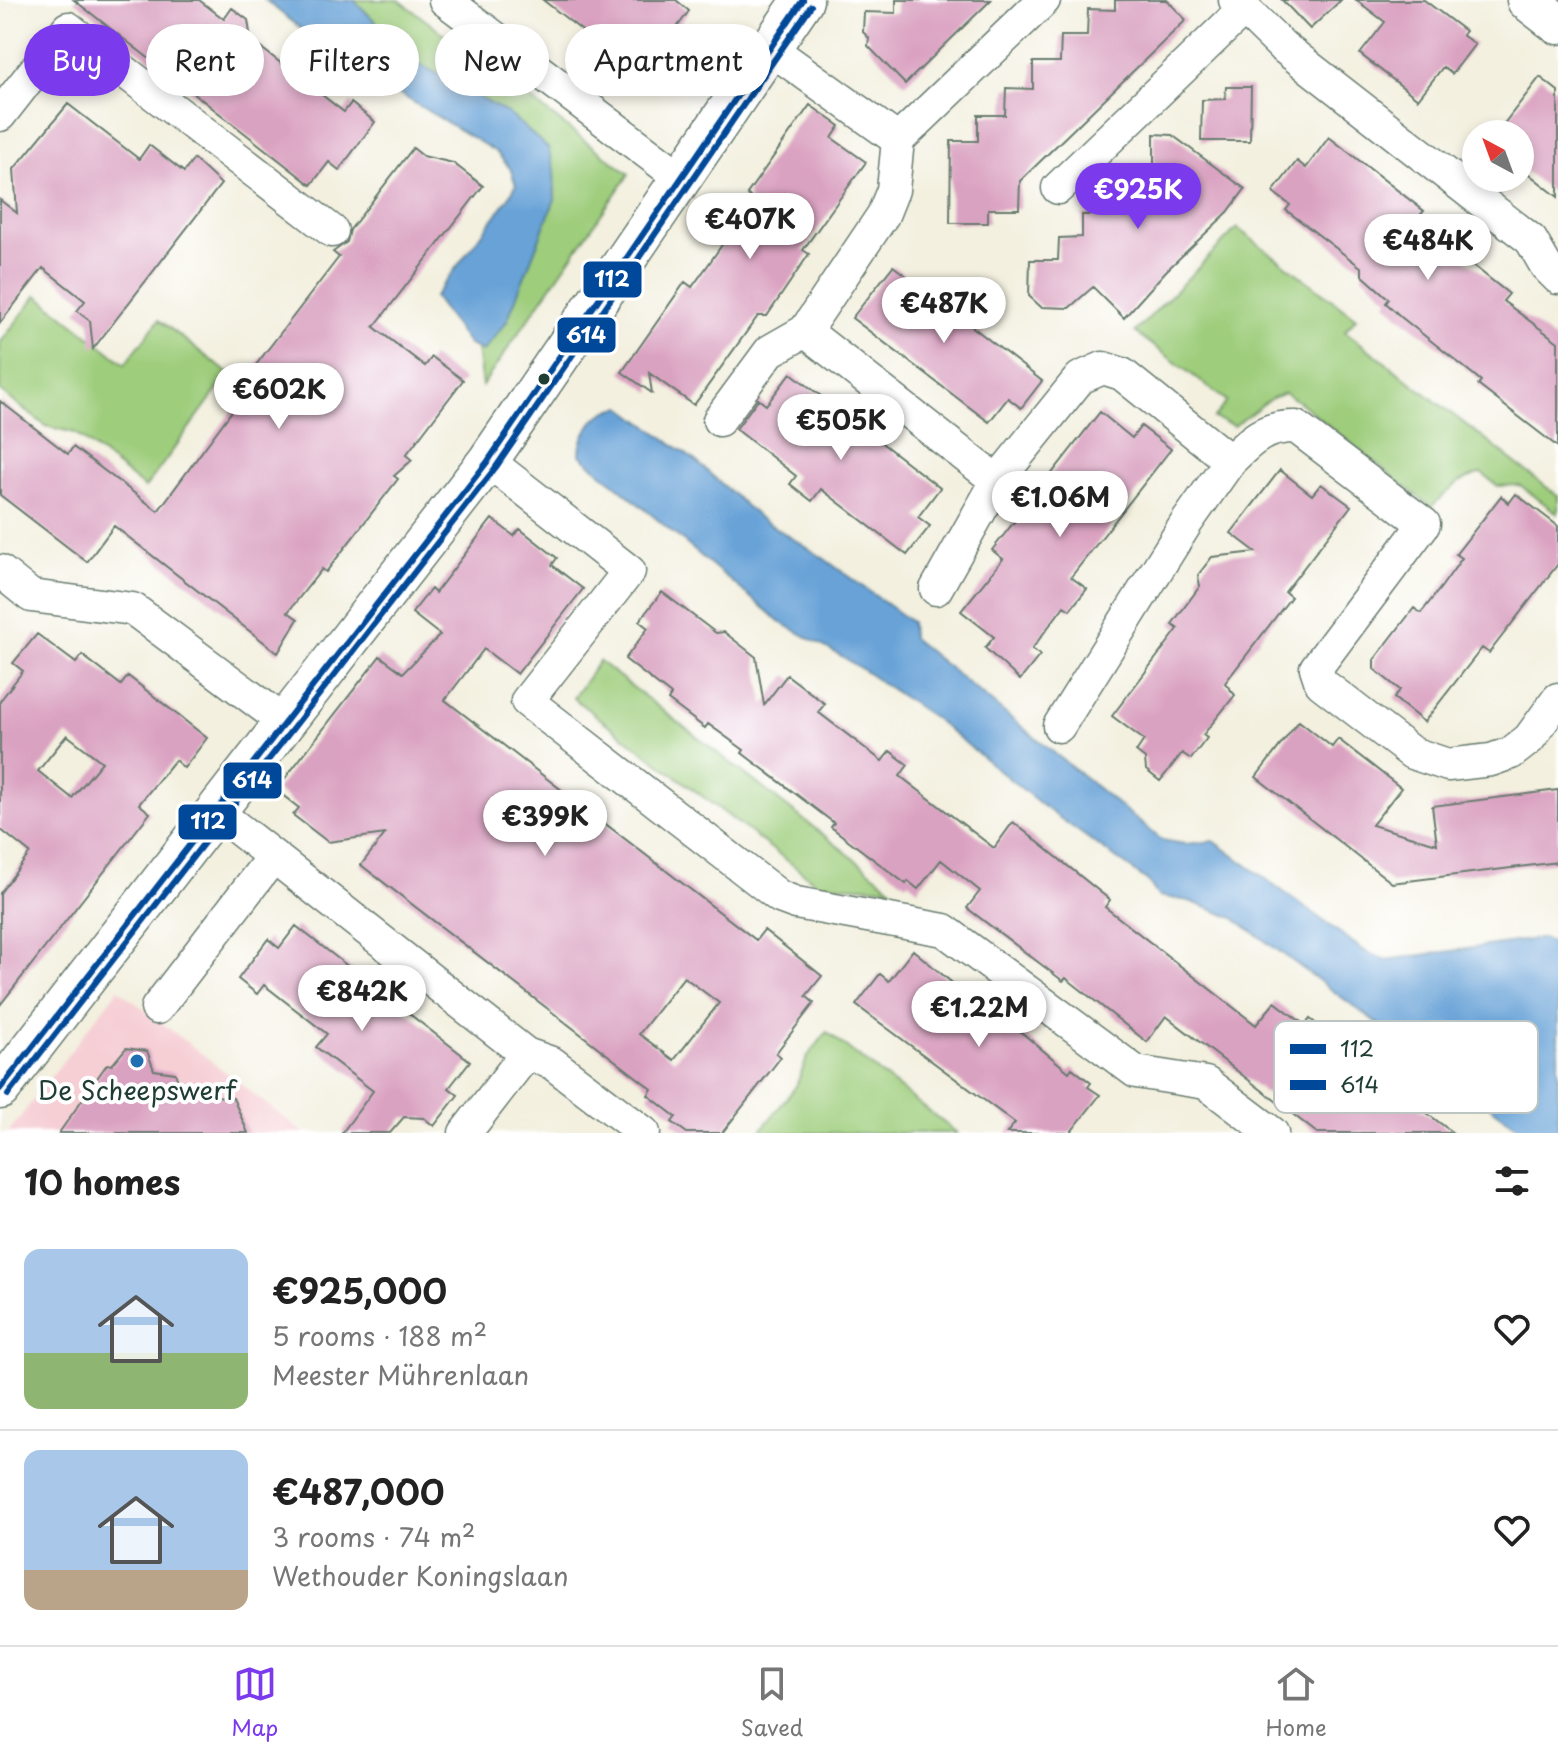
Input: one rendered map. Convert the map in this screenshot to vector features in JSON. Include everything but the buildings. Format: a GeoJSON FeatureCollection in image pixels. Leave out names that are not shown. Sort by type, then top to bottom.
{"type":"FeatureCollection","features":[{"type":"Feature","properties":{"kind":"street"},"geometry":{"type":"LineString","coordinates":[[445,0],[681,178]]}},
{"type":"Feature","properties":{"kind":"street"},"geometry":{"type":"LineString","coordinates":[[803,0],[771,49],[898,140]]}},
{"type":"Feature","properties":{"kind":"street"},"geometry":{"type":"LineString","coordinates":[[719,420],[770,351],[805,331],[883,215],[893,190],[898,140],[1044,0]]}},
{"type":"Feature","properties":{"kind":"street"},"geometry":{"type":"LineString","coordinates":[[1527,0],[1558,24]]}},
{"type":"Feature","properties":{"kind":"street"},"geometry":{"type":"LineString","coordinates":[[1058,188],[1239,5],[1282,46],[1531,240],[1546,266],[1558,278]]}},
{"type":"Feature","properties":{"kind":"street"},"geometry":{"type":"LineString","coordinates":[[0,115],[68,28],[332,231]]}},
{"type":"Feature","properties":{"kind":"street"},"geometry":{"type":"LineString","coordinates":[[0,1089],[488,461],[738,96]]}},
{"type":"Feature","properties":{"kind":"street"},"geometry":{"type":"LineString","coordinates":[[805,331],[997,481]]}},
{"type":"Feature","properties":{"kind":"street"},"geometry":{"type":"LineString","coordinates":[[936,589],[997,481],[1080,378],[1103,368],[1122,374],[1230,461]]}},
{"type":"Feature","properties":{"kind":"street"},"geometry":{"type":"LineString","coordinates":[[1059,726],[1187,522],[1230,461],[1255,436],[1276,427],[1296,427],[1424,524],[1316,668],[1321,683],[1412,753],[1448,765],[1491,760],[1511,753],[1529,739],[1558,699]]}},
{"type":"Feature","properties":{"kind":"street"},"geometry":{"type":"LineString","coordinates":[[488,461],[629,571],[527,701],[780,897],[796,903],[944,930],[1136,1072],[1206,1083],[1272,1133]]}},
{"type":"Feature","properties":{"kind":"street"},"geometry":{"type":"LineString","coordinates":[[0,571],[31,596],[133,609],[283,721]]}},
{"type":"Feature","properties":{"kind":"street"},"geometry":{"type":"LineString","coordinates":[[214,810],[526,1054],[552,1063],[644,1133]]}},
{"type":"Feature","properties":{"kind":"street"},"geometry":{"type":"LineString","coordinates":[[157,1008],[272,858]]}},
{"type":"Feature","properties":{"kind":"street"},"geometry":{"type":"LineString","coordinates":[[465,1133],[526,1054]]}},
{"type":"Feature","properties":{"kind":"shaded area","name":"De Scheepswerf"},"geometry":{"type":"Polygon","coordinates":[[[118,989],[304,1133],[8,1133],[118,989]]]}},
{"type":"Feature","properties":{"kind":"green space"},"geometry":{"type":"Polygon","coordinates":[[[354,0],[399,0],[435,27],[435,73],[419,64],[419,24],[378,24],[354,0]]]}},
{"type":"Feature","properties":{"kind":"green space"},"geometry":{"type":"Polygon","coordinates":[[[477,96],[526,96],[629,174],[482,386],[477,349],[483,351],[555,199],[509,114],[477,96]]]}},
{"type":"Feature","properties":{"kind":"green space"},"geometry":{"type":"Polygon","coordinates":[[[1237,228],[1356,318],[1345,331],[1558,496],[1558,514],[1520,485],[1498,486],[1481,473],[1459,482],[1431,507],[1284,393],[1270,399],[1234,426],[1214,418],[1227,401],[1135,332],[1237,228]]]}},
{"type":"Feature","properties":{"kind":"green space"},"geometry":{"type":"Polygon","coordinates":[[[37,295],[125,364],[159,320],[229,374],[145,488],[75,433],[46,426],[0,391],[0,343],[37,295]]]}},
{"type":"Feature","properties":{"kind":"green space"},"geometry":{"type":"Polygon","coordinates":[[[599,661],[892,888],[818,884],[573,698],[599,661]]]}},
{"type":"Feature","properties":{"kind":"green space"},"geometry":{"type":"Polygon","coordinates":[[[827,1032],[957,1133],[759,1133],[796,1086],[808,1056],[827,1032]]]}},
{"type":"Feature","properties":{"kind":"water"},"geometry":{"type":"Polygon","coordinates":[[[265,0],[354,0],[378,24],[295,24],[265,0]]]}},
{"type":"Feature","properties":{"kind":"water"},"geometry":{"type":"Polygon","coordinates":[[[419,64],[435,73],[435,96],[477,96],[509,114],[548,148],[554,169],[555,199],[507,321],[483,351],[469,345],[434,297],[516,185],[510,168],[496,152],[403,96],[419,96],[419,64]]]}},
{"type":"Feature","properties":{"kind":"water"},"geometry":{"type":"Polygon","coordinates":[[[622,407],[697,462],[757,516],[822,557],[911,622],[912,638],[1162,840],[1185,844],[1214,841],[1366,952],[1386,960],[1543,938],[1558,946],[1558,1133],[1526,1133],[1499,1113],[1538,1113],[1538,1021],[1374,1021],[1234,918],[1189,901],[1158,896],[1148,881],[1047,809],[934,718],[848,660],[780,622],[580,455],[583,437],[592,423],[613,409],[622,407]]]}},
{"type":"Feature","properties":{"kind":"transit line","name":"112"},"geometry":{"type":"LineString","coordinates":[[0,1089],[488,461],[803,0]]}},
{"type":"Feature","properties":{"kind":"transit line","name":"614"},"geometry":{"type":"LineString","coordinates":[[8,1095],[496,467],[811,6]]}},
{"type":"Feature","properties":{"kind":"place","name":"De Scheepswerf"},"geometry":{"type":"Point","coordinates":[137,1061]}}]}
